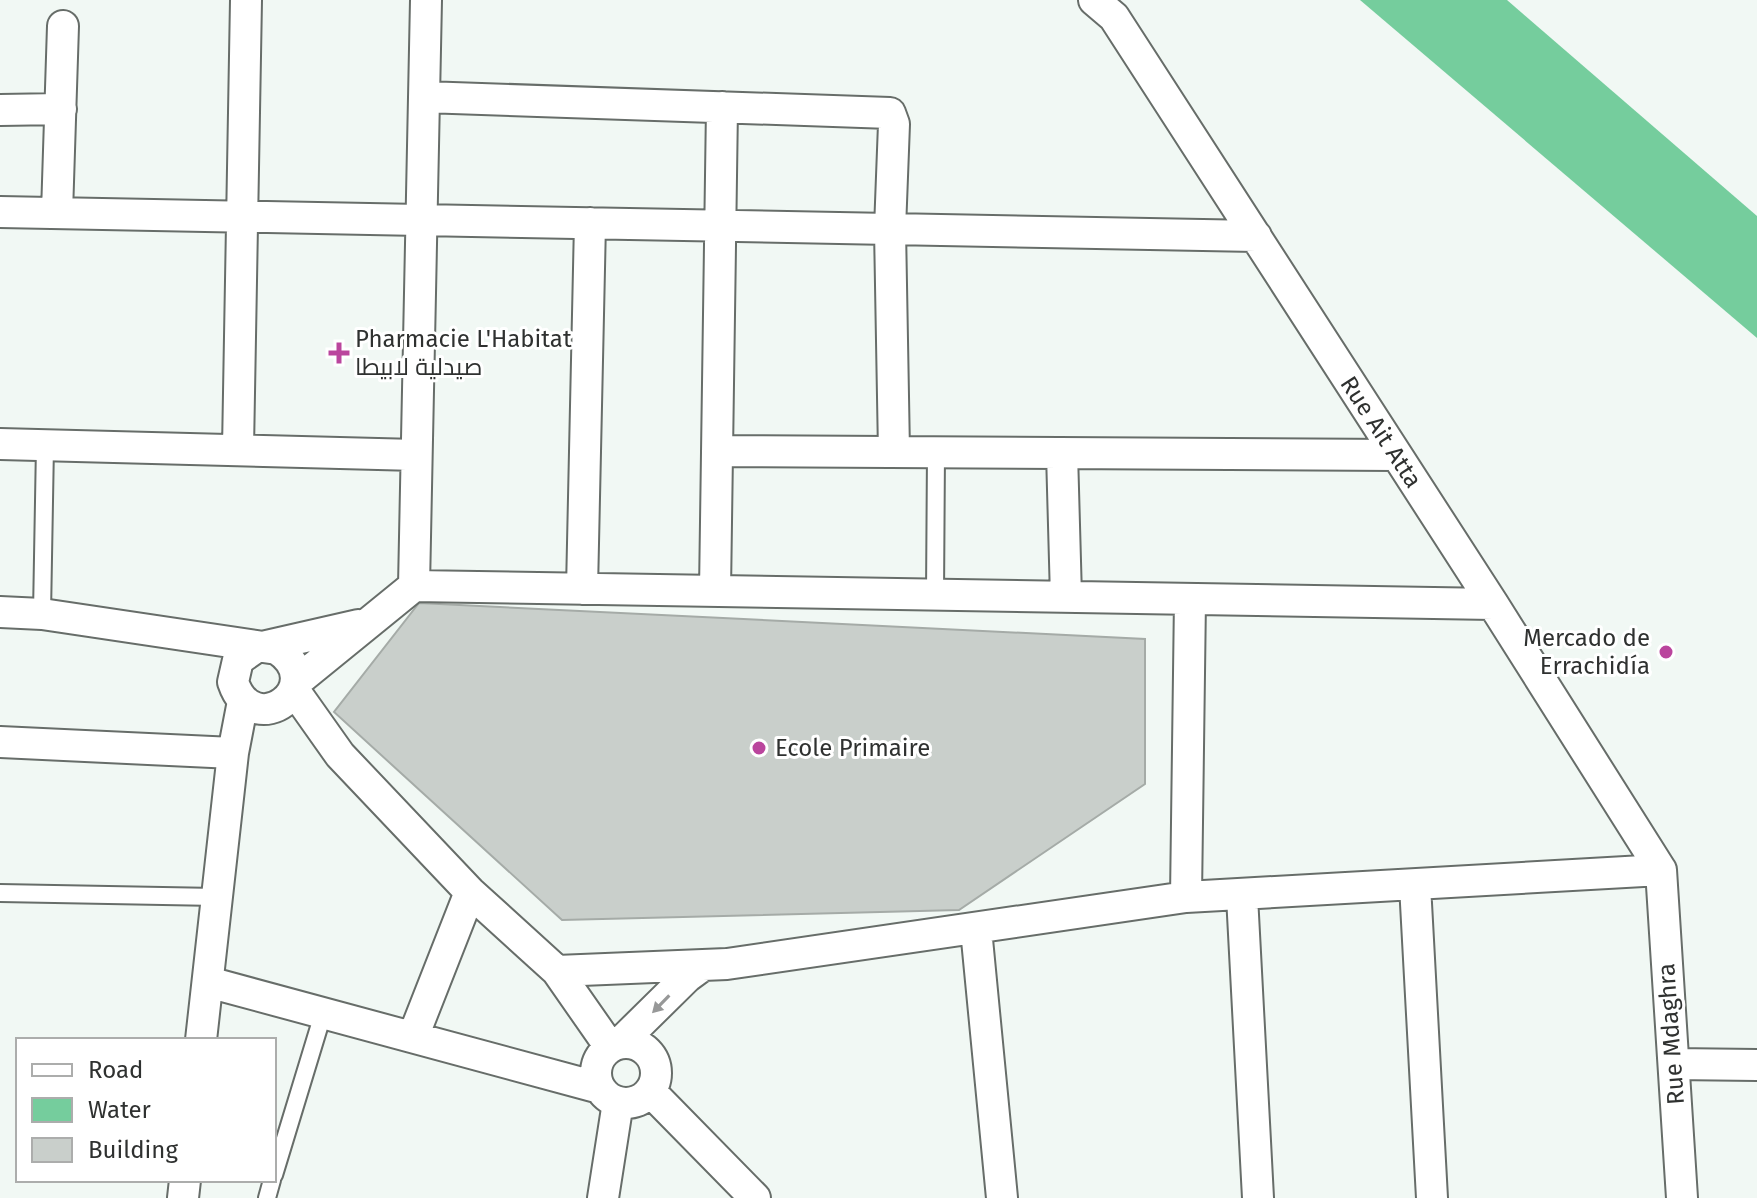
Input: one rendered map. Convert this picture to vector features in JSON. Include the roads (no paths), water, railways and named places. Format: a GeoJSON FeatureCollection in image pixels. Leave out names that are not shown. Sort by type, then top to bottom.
{"type":"FeatureCollection","features":[{"type":"Feature","properties":{"kind":"street"},"geometry":{"type":"LineString","coordinates":[[238,449],[246,0]]}},
{"type":"Feature","properties":{"kind":"street"},"geometry":{"type":"LineString","coordinates":[[414,586],[426,0]]}},
{"type":"Feature","properties":{"kind":"street","name":"Rue Ait Atta"},"geometry":{"type":"LineString","coordinates":[[1094,0],[1114,17],[1661,870]]}},
{"type":"Feature","properties":{"kind":"street"},"geometry":{"type":"LineString","coordinates":[[57,213],[63,26]]}},
{"type":"Feature","properties":{"kind":"street"},"geometry":{"type":"LineString","coordinates":[[424,97],[890,113],[894,124],[890,229],[894,452]]}},
{"type":"Feature","properties":{"kind":"street"},"geometry":{"type":"LineString","coordinates":[[715,591],[722,107]]}},
{"type":"Feature","properties":{"kind":"street"},"geometry":{"type":"LineString","coordinates":[[0,110],[61,109]]}},
{"type":"Feature","properties":{"kind":"street"},"geometry":{"type":"LineString","coordinates":[[0,212],[1256,236]]}},
{"type":"Feature","properties":{"kind":"street"},"geometry":{"type":"LineString","coordinates":[[582,589],[590,223]]}},
{"type":"Feature","properties":{"kind":"street"},"geometry":{"type":"LineString","coordinates":[[0,444],[416,455]]}},
{"type":"Feature","properties":{"kind":"street"},"geometry":{"type":"LineString","coordinates":[[717,451],[1396,455]]}},
{"type":"Feature","properties":{"kind":"street"},"geometry":{"type":"LineString","coordinates":[[1062,453],[1066,597]]}},
{"type":"Feature","properties":{"kind":"street"},"geometry":{"type":"LineString","coordinates":[[246,697],[281,705],[295,686],[364,624],[414,586],[1493,604]]}},
{"type":"Feature","properties":{"kind":"street"},"geometry":{"type":"LineString","coordinates":[[1186,897],[1190,599]]}},
{"type":"Feature","properties":{"kind":"street"},"geometry":{"type":"LineString","coordinates":[[0,612],[42,614],[261,647],[286,654],[296,672],[295,686],[340,755],[470,892],[557,971],[615,1045],[639,1046],[653,1059],[655,1081],[641,1099],[630,1103],[413,1037],[208,982]]}},
{"type":"Feature","properties":{"kind":"street"},"geometry":{"type":"LineString","coordinates":[[201,1038],[233,753],[246,697],[238,660],[261,647],[364,624]]}},
{"type":"Feature","properties":{"kind":"street"},"geometry":{"type":"LineString","coordinates":[[183,636],[246,697],[340,755]]}},
{"type":"Feature","properties":{"kind":"street"},"geometry":{"type":"LineString","coordinates":[[0,742],[233,753]]}},
{"type":"Feature","properties":{"kind":"street"},"geometry":{"type":"LineString","coordinates":[[557,971],[702,966],[1186,897],[1661,870]]}},
{"type":"Feature","properties":{"kind":"street","name":"Rue Mdaghra"},"geometry":{"type":"LineString","coordinates":[[1661,870],[1682,1198]]}},
{"type":"Feature","properties":{"kind":"street"},"geometry":{"type":"LineString","coordinates":[[1415,885],[1432,1198]]}},
{"type":"Feature","properties":{"kind":"street"},"geometry":{"type":"LineString","coordinates":[[413,1037],[470,892]]}},
{"type":"Feature","properties":{"kind":"street"},"geometry":{"type":"LineString","coordinates":[[1242,896],[1258,1198]]}},
{"type":"Feature","properties":{"kind":"street"},"geometry":{"type":"LineString","coordinates":[[976,929],[1002,1198]]}},
{"type":"Feature","properties":{"kind":"street"},"geometry":{"type":"LineString","coordinates":[[603,1198],[609,1095],[596,1077],[596,1066],[601,1055],[702,966]]}},
{"type":"Feature","properties":{"kind":"street"},"geometry":{"type":"LineString","coordinates":[[1674,1064],[1757,1065]]}},
{"type":"Feature","properties":{"kind":"street"},"geometry":{"type":"LineString","coordinates":[[650,1091],[755,1198]]}},
{"type":"Feature","properties":{"kind":"lane"},"geometry":{"type":"LineString","coordinates":[[42,614],[45,445]]}},
{"type":"Feature","properties":{"kind":"lane"},"geometry":{"type":"LineString","coordinates":[[935,595],[936,452]]}},
{"type":"Feature","properties":{"kind":"lane"},"geometry":{"type":"LineString","coordinates":[[0,893],[217,897]]}},
{"type":"Feature","properties":{"kind":"lane"},"geometry":{"type":"LineString","coordinates":[[276,1167],[323,1014]]}},
{"type":"Feature","properties":{"kind":"water"},"geometry":{"type":"Polygon","coordinates":[[[1360,0],[1507,0],[1757,216],[1757,338],[1360,0]]]}},
{"type":"Feature","properties":{"kind":"place","name":"Pharmacie L'Habitat صيدلية لابيطا"},"geometry":{"type":"Point","coordinates":[339,353]}},
{"type":"Feature","properties":{"kind":"place","name":"Mercado de Errachidía"},"geometry":{"type":"Point","coordinates":[1666,652]}},
{"type":"Feature","properties":{"kind":"place","name":"Ecole Primaire"},"geometry":{"type":"Point","coordinates":[759,748]}}]}
